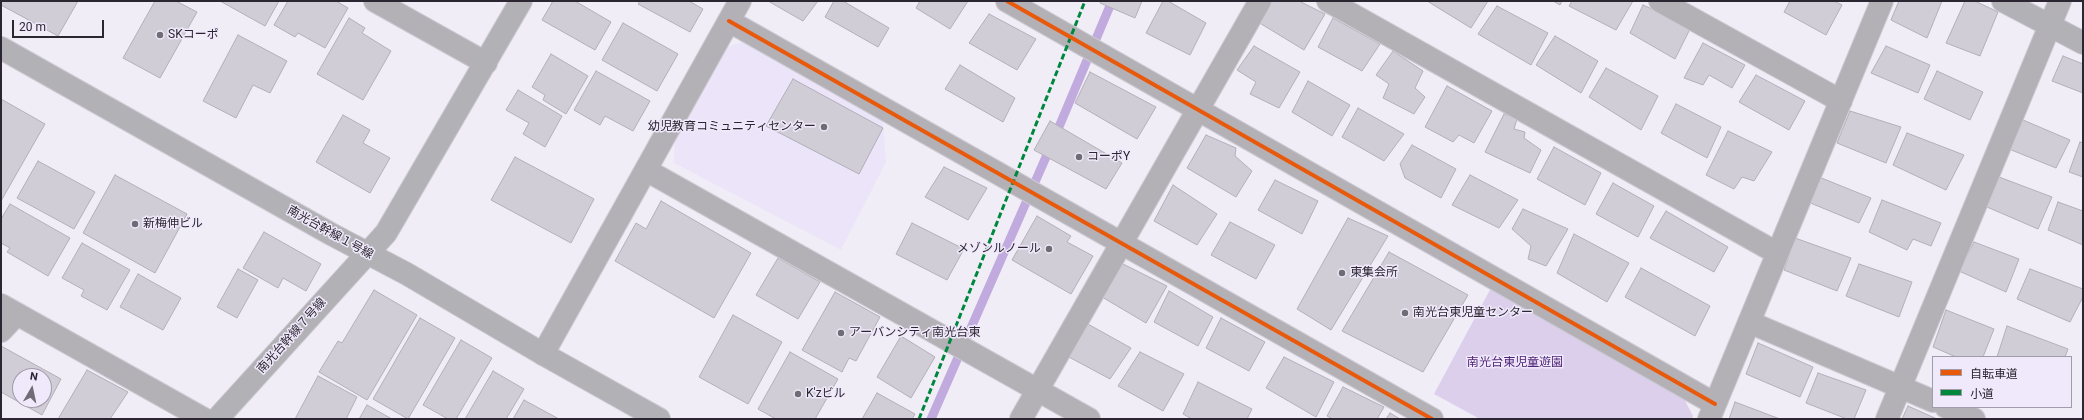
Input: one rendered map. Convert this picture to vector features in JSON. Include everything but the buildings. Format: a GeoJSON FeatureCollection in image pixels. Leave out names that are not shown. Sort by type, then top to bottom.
{"type":"FeatureCollection","features":[{"type":"Feature","properties":{"kind":"street"},"geometry":{"type":"LineString","coordinates":[[375,1],[486,63]]}},
{"type":"Feature","properties":{"kind":"street","name":"南光台幹線７号線"},"geometry":{"type":"LineString","coordinates":[[217,419],[386,233],[521,1]]}},
{"type":"Feature","properties":{"kind":"street"},"geometry":{"type":"LineString","coordinates":[[543,354],[740,1]]}},
{"type":"Feature","properties":{"kind":"street"},"geometry":{"type":"LineString","coordinates":[[1007,1],[1198,110],[1712,411],[1882,1]]}},
{"type":"Feature","properties":{"kind":"street"},"geometry":{"type":"LineString","coordinates":[[1021,419],[1260,1]]}},
{"type":"Feature","properties":{"kind":"street"},"geometry":{"type":"LineString","coordinates":[[1328,1],[1777,254]]}},
{"type":"Feature","properties":{"kind":"street"},"geometry":{"type":"LineString","coordinates":[[1660,1],[1841,101]]}},
{"type":"Feature","properties":{"kind":"street"},"geometry":{"type":"LineString","coordinates":[[2003,1],[2049,27],[2083,43]]}},
{"type":"Feature","properties":{"kind":"street"},"geometry":{"type":"LineString","coordinates":[[1887,419],[2060,1]]}},
{"type":"Feature","properties":{"kind":"street"},"geometry":{"type":"LineString","coordinates":[[728,21],[1432,419]]}},
{"type":"Feature","properties":{"kind":"street","name":"南光台幹線１号線"},"geometry":{"type":"LineString","coordinates":[[1,48],[659,419]]}},
{"type":"Feature","properties":{"kind":"street"},"geometry":{"type":"LineString","coordinates":[[646,170],[1089,419]]}},
{"type":"Feature","properties":{"kind":"street"},"geometry":{"type":"LineString","coordinates":[[1,331],[9,309],[204,419]]}},
{"type":"Feature","properties":{"kind":"street"},"geometry":{"type":"LineString","coordinates":[[1749,322],[1932,401]]}},
{"type":"Feature","properties":{"kind":"street"},"geometry":{"type":"LineString","coordinates":[[1948,408],[1974,419]]}},
{"type":"Feature","properties":{"kind":"shaded area"},"geometry":{"type":"Polygon","coordinates":[[[742,42],[883,122],[886,162],[841,250],[674,163],[675,129],[719,50],[742,42]]]}},
{"type":"Feature","properties":{"kind":"green space","name":"南光台東児童遊園"},"geometry":{"type":"Polygon","coordinates":[[[1492,286],[1681,393],[1693,416],[1692,419],[1480,419],[1434,394],[1492,286]]]}},
{"type":"Feature","properties":{"kind":"waterway"},"geometry":{"type":"LineString","coordinates":[[931,419],[1053,141],[1112,1]]}},
{"type":"Feature","properties":{"kind":"marked path"},"geometry":{"type":"LineString","coordinates":[[919,419],[1085,1]]}},
{"type":"Feature","properties":{"kind":"cycle path"},"geometry":{"type":"LineString","coordinates":[[1007,1],[1715,404]]}},
{"type":"Feature","properties":{"kind":"cycle path"},"geometry":{"type":"LineString","coordinates":[[729,21],[1432,419]]}},
{"type":"Feature","properties":{"kind":"place","name":"SKコーポ"},"geometry":{"type":"Point","coordinates":[160,35]}},
{"type":"Feature","properties":{"kind":"place","name":"幼児教育コミュニティセンター"},"geometry":{"type":"Point","coordinates":[824,127]}},
{"type":"Feature","properties":{"kind":"place","name":"コーポY"},"geometry":{"type":"Point","coordinates":[1079,157]}},
{"type":"Feature","properties":{"kind":"place","name":"新梅伸ビル"},"geometry":{"type":"Point","coordinates":[135,224]}},
{"type":"Feature","properties":{"kind":"place","name":"メゾンルノール"},"geometry":{"type":"Point","coordinates":[1049,249]}},
{"type":"Feature","properties":{"kind":"place","name":"東集会所"},"geometry":{"type":"Point","coordinates":[1342,273]}},
{"type":"Feature","properties":{"kind":"place","name":"南光台東児童センター"},"geometry":{"type":"Point","coordinates":[1405,313]}},
{"type":"Feature","properties":{"kind":"place","name":"アーバンシティ南光台東"},"geometry":{"type":"Point","coordinates":[841,333]}},
{"type":"Feature","properties":{"kind":"place","name":"K'zビル"},"geometry":{"type":"Point","coordinates":[798,394]}}]}
